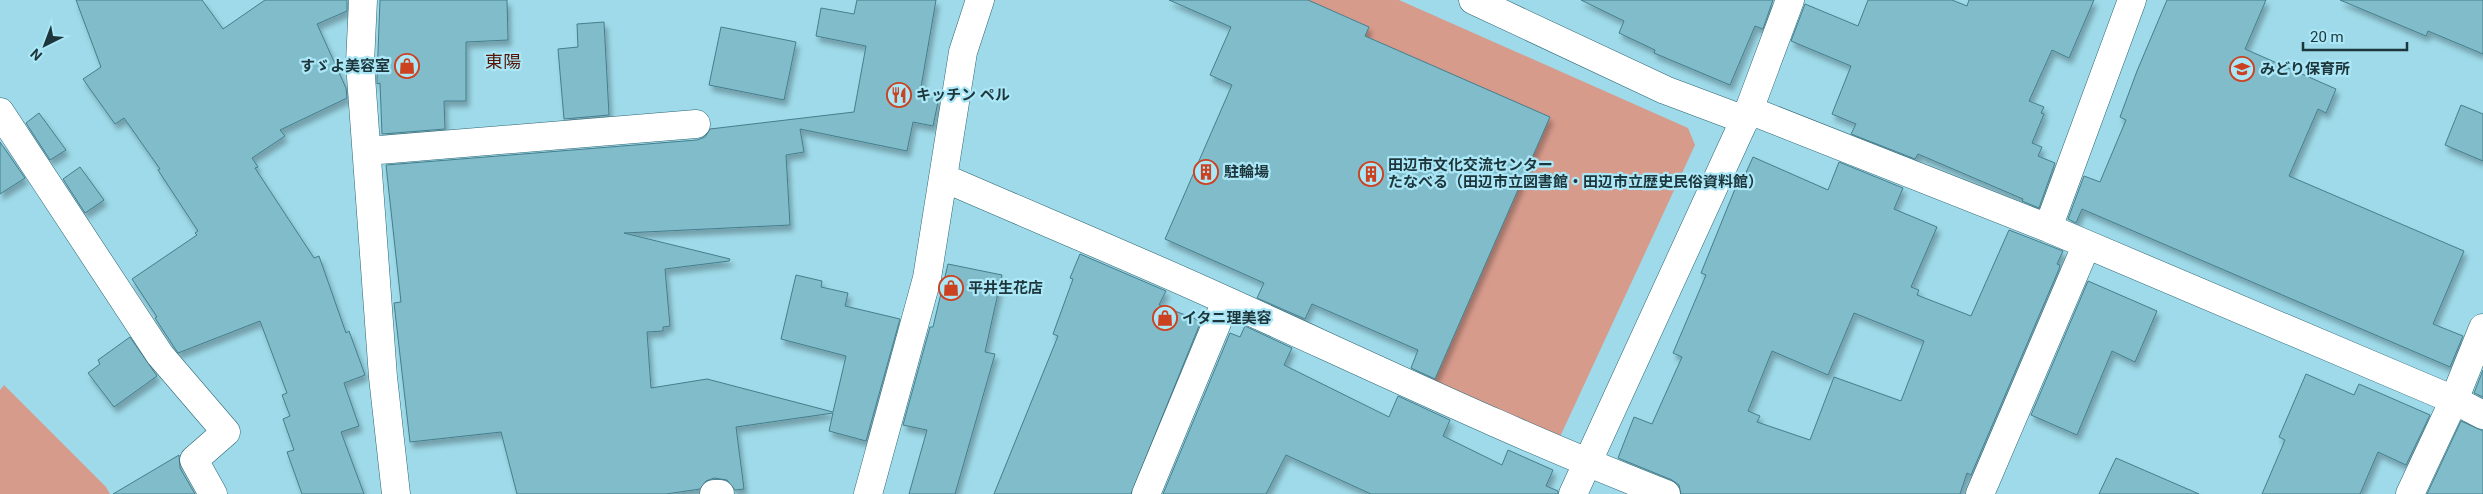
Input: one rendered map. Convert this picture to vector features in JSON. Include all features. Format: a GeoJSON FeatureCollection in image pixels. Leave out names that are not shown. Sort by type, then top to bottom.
{"type":"FeatureCollection","features":[{"type":"Feature","properties":{"kind":"street"},"geometry":{"type":"LineString","coordinates":[[363,0],[360,64],[383,377],[396,494]]}},
{"type":"Feature","properties":{"kind":"street"},"geometry":{"type":"LineString","coordinates":[[868,494],[926,278],[944,178],[963,52],[980,0]]}},
{"type":"Feature","properties":{"kind":"street"},"geometry":{"type":"LineString","coordinates":[[1572,494],[1747,115],[1790,0]]}},
{"type":"Feature","properties":{"kind":"street"},"geometry":{"type":"LineString","coordinates":[[2048,228],[2132,0]]}},
{"type":"Feature","properties":{"kind":"street"},"geometry":{"type":"LineString","coordinates":[[1487,3],[1665,90],[1747,115],[2048,228],[2086,246],[2454,400],[2483,415]]}},
{"type":"Feature","properties":{"kind":"street"},"geometry":{"type":"LineString","coordinates":[[0,112],[160,355],[226,432],[194,460],[213,494]]}},
{"type":"Feature","properties":{"kind":"street"},"geometry":{"type":"LineString","coordinates":[[367,151],[696,124]]}},
{"type":"Feature","properties":{"kind":"street"},"geometry":{"type":"LineString","coordinates":[[944,178],[1226,300],[1426,394],[1586,463],[1666,494]]}},
{"type":"Feature","properties":{"kind":"street"},"geometry":{"type":"LineString","coordinates":[[1980,494],[2086,246]]}},
{"type":"Feature","properties":{"kind":"street"},"geometry":{"type":"LineString","coordinates":[[1146,494],[1226,300]]}},
{"type":"Feature","properties":{"kind":"street"},"geometry":{"type":"LineString","coordinates":[[2410,494],[2454,400],[2483,328]]}},
{"type":"Feature","properties":{"kind":"street"},"geometry":{"type":"LineString","coordinates":[[714,494],[720,494]]}},
{"type":"Feature","properties":{"kind":"shaded area"},"geometry":{"type":"Polygon","coordinates":[[[1308,0],[1399,0],[1688,128],[1695,145],[1559,439],[1433,383],[1549,117],[1365,36],[1369,27],[1308,0]]]}},
{"type":"Feature","properties":{"kind":"shaded area"},"geometry":{"type":"Polygon","coordinates":[[[4,385],[106,487],[110,494],[0,494],[0,390],[4,385]]]}},
{"type":"Feature","properties":{"kind":"building"},"geometry":{"type":"Polygon","coordinates":[[[76,0],[202,0],[223,29],[265,0],[347,0],[347,11],[317,24],[346,88],[347,98],[280,130],[285,136],[252,158],[258,167],[255,168],[314,258],[319,256],[346,333],[349,331],[365,375],[344,383],[359,426],[341,432],[364,494],[302,494],[287,452],[294,450],[283,419],[290,416],[282,395],[287,393],[260,321],[178,353],[132,279],[197,235],[195,233],[198,231],[158,170],[160,169],[124,118],[115,124],[83,79],[101,67],[76,0]]]}},
{"type":"Feature","properties":{"kind":"building"},"geometry":{"type":"Polygon","coordinates":[[[380,0],[507,0],[508,40],[466,42],[466,101],[444,101],[445,129],[382,134],[380,83],[377,84],[380,0]]]}},
{"type":"Feature","properties":{"kind":"building"},"geometry":{"type":"Polygon","coordinates":[[[857,0],[936,0],[920,93],[939,97],[933,126],[913,122],[907,151],[800,129],[804,152],[786,155],[790,225],[624,233],[730,259],[729,261],[665,269],[670,326],[663,327],[663,331],[647,332],[651,388],[707,379],[833,412],[846,356],[781,339],[796,275],[822,281],[821,287],[848,293],[845,306],[900,319],[866,441],[829,431],[833,413],[736,427],[744,489],[735,490],[727,480],[714,478],[706,481],[700,489],[666,494],[517,494],[501,432],[410,442],[394,303],[401,302],[386,165],[697,140],[705,137],[710,129],[854,112],[866,46],[816,36],[821,8],[854,14],[857,0]]]}},
{"type":"Feature","properties":{"kind":"building","name":"田辺市文化交流センター たなべる（田辺市立図書館・田辺市立歴史民俗資料館）"},"geometry":{"type":"Polygon","coordinates":[[[1169,0],[1308,0],[1369,27],[1365,36],[1550,117],[1435,379],[1411,368],[1418,350],[1312,304],[1305,319],[1257,298],[1264,283],[1165,239],[1232,85],[1210,75],[1231,27],[1169,0]]]}},
{"type":"Feature","properties":{"kind":"building"},"geometry":{"type":"Polygon","coordinates":[[[1581,0],[1773,0],[1763,29],[1755,26],[1730,85],[1654,53],[1655,50],[1619,33],[1624,21],[1581,0]]]}},
{"type":"Feature","properties":{"kind":"building"},"geometry":{"type":"Polygon","coordinates":[[[1868,0],[1952,0],[1967,6],[1969,0],[2094,0],[2069,58],[2052,50],[2029,101],[2044,107],[2041,113],[2044,114],[2032,143],[2042,147],[2038,156],[2055,163],[2039,208],[2022,201],[2023,199],[1918,154],[1915,159],[1851,134],[1856,124],[1832,114],[1851,66],[1791,41],[1805,4],[1858,26],[1868,0]]]}},
{"type":"Feature","properties":{"kind":"building"},"geometry":{"type":"Polygon","coordinates":[[[2167,0],[2266,0],[2245,49],[2336,89],[2326,113],[2318,109],[2289,176],[2464,251],[2433,324],[2463,336],[2450,367],[2082,209],[2076,223],[2068,219],[2084,176],[2100,182],[2126,120],[2120,117],[2167,0]]]}},
{"type":"Feature","properties":{"kind":"building"},"geometry":{"type":"Polygon","coordinates":[[[2340,0],[2483,0],[2483,54],[2428,31],[2426,36],[2340,0]]]}},
{"type":"Feature","properties":{"kind":"building"},"geometry":{"type":"Polygon","coordinates":[[[604,22],[609,115],[564,119],[558,49],[578,47],[577,24],[604,22]]]}},
{"type":"Feature","properties":{"kind":"building"},"geometry":{"type":"Polygon","coordinates":[[[721,27],[796,42],[784,100],[709,85],[721,27]]]}},
{"type":"Feature","properties":{"kind":"building"},"geometry":{"type":"Polygon","coordinates":[[[2461,105],[2483,114],[2483,161],[2445,145],[2461,105]]]}},
{"type":"Feature","properties":{"kind":"building"},"geometry":{"type":"Polygon","coordinates":[[[39,113],[66,150],[50,160],[26,123],[39,113]]]}},
{"type":"Feature","properties":{"kind":"building"},"geometry":{"type":"Polygon","coordinates":[[[0,142],[25,178],[0,194],[0,142]]]}},
{"type":"Feature","properties":{"kind":"building"},"geometry":{"type":"Polygon","coordinates":[[[1753,157],[1828,190],[1839,162],[1903,188],[1894,209],[1937,227],[1911,287],[1919,290],[1917,295],[1971,316],[2009,230],[2063,251],[2057,264],[2060,265],[2059,269],[1971,475],[1967,473],[1960,494],[1681,494],[1679,485],[1672,480],[1618,458],[1634,417],[1652,424],[1682,357],[1673,353],[1706,275],[1701,273],[1737,184],[1740,186],[1753,157]],[[1854,313],[1828,375],[1772,351],[1748,411],[1760,416],[1757,422],[1810,440],[1834,377],[1901,401],[1924,341],[1854,313]]]}},
{"type":"Feature","properties":{"kind":"building"},"geometry":{"type":"Polygon","coordinates":[[[80,167],[104,200],[85,213],[63,179],[80,167]]]}},
{"type":"Feature","properties":{"kind":"building"},"geometry":{"type":"Polygon","coordinates":[[[1080,254],[1166,291],[1159,305],[1201,321],[1131,494],[994,494],[1058,336],[1053,334],[1073,279],[1070,278],[1080,254]]]}},
{"type":"Feature","properties":{"kind":"building"},"geometry":{"type":"Polygon","coordinates":[[[948,264],[1002,275],[985,352],[995,354],[955,494],[909,494],[927,430],[903,425],[930,327],[933,327],[948,264]]]}},
{"type":"Feature","properties":{"kind":"building"},"geometry":{"type":"Polygon","coordinates":[[[2088,281],[2157,311],[2135,362],[2112,351],[2077,435],[2031,415],[2088,281]]]}},
{"type":"Feature","properties":{"kind":"building"},"geometry":{"type":"Polygon","coordinates":[[[1245,326],[1292,348],[1284,365],[1389,417],[1398,396],[1450,420],[1443,436],[1502,465],[1508,450],[1553,470],[1546,486],[1558,491],[1558,494],[1371,494],[1286,455],[1266,494],[1163,494],[1230,333],[1240,337],[1245,326]]]}},
{"type":"Feature","properties":{"kind":"building"},"geometry":{"type":"Polygon","coordinates":[[[130,337],[157,376],[114,407],[88,373],[100,364],[98,360],[130,337]]]}},
{"type":"Feature","properties":{"kind":"building"},"geometry":{"type":"Polygon","coordinates":[[[2483,370],[2483,397],[2474,393],[2483,370]]]}},
{"type":"Feature","properties":{"kind":"building"},"geometry":{"type":"Polygon","coordinates":[[[2306,374],[2354,395],[2359,384],[2430,415],[2406,465],[2378,452],[2360,494],[2262,494],[2285,440],[2279,437],[2306,374]]]}},
{"type":"Feature","properties":{"kind":"building"},"geometry":{"type":"Polygon","coordinates":[[[2461,421],[2483,431],[2483,494],[2427,494],[2461,421]]]}},
{"type":"Feature","properties":{"kind":"building"},"geometry":{"type":"Polygon","coordinates":[[[179,455],[180,468],[195,494],[113,494],[179,455]]]}},
{"type":"Feature","properties":{"kind":"building"},"geometry":{"type":"Polygon","coordinates":[[[2116,458],[2199,494],[2099,494],[2116,458]]]}},
{"type":"Feature","properties":{"kind":"place","name":"すゞよ美容室"},"geometry":{"type":"Point","coordinates":[407,66]}},
{"type":"Feature","properties":{"kind":"place","name":"みどり保育所"},"geometry":{"type":"Point","coordinates":[2242,69]}},
{"type":"Feature","properties":{"kind":"place","name":"キッチン ペル"},"geometry":{"type":"Point","coordinates":[899,95]}},
{"type":"Feature","properties":{"kind":"place","name":"駐輪場"},"geometry":{"type":"Point","coordinates":[1206,172]}},
{"type":"Feature","properties":{"kind":"place","name":"田辺市文化交流センター たなべる（田辺市立図書館・田辺市立歴史民俗資料館）"},"geometry":{"type":"Point","coordinates":[1371,174]}},
{"type":"Feature","properties":{"kind":"place","name":"平井生花店"},"geometry":{"type":"Point","coordinates":[951,288]}},
{"type":"Feature","properties":{"kind":"place","name":"イタニ理美容"},"geometry":{"type":"Point","coordinates":[1165,318]}},
{"type":"Feature","properties":{"kind":"district","name":"東陽"},"geometry":{"type":"Point","coordinates":[503,62]}}]}
